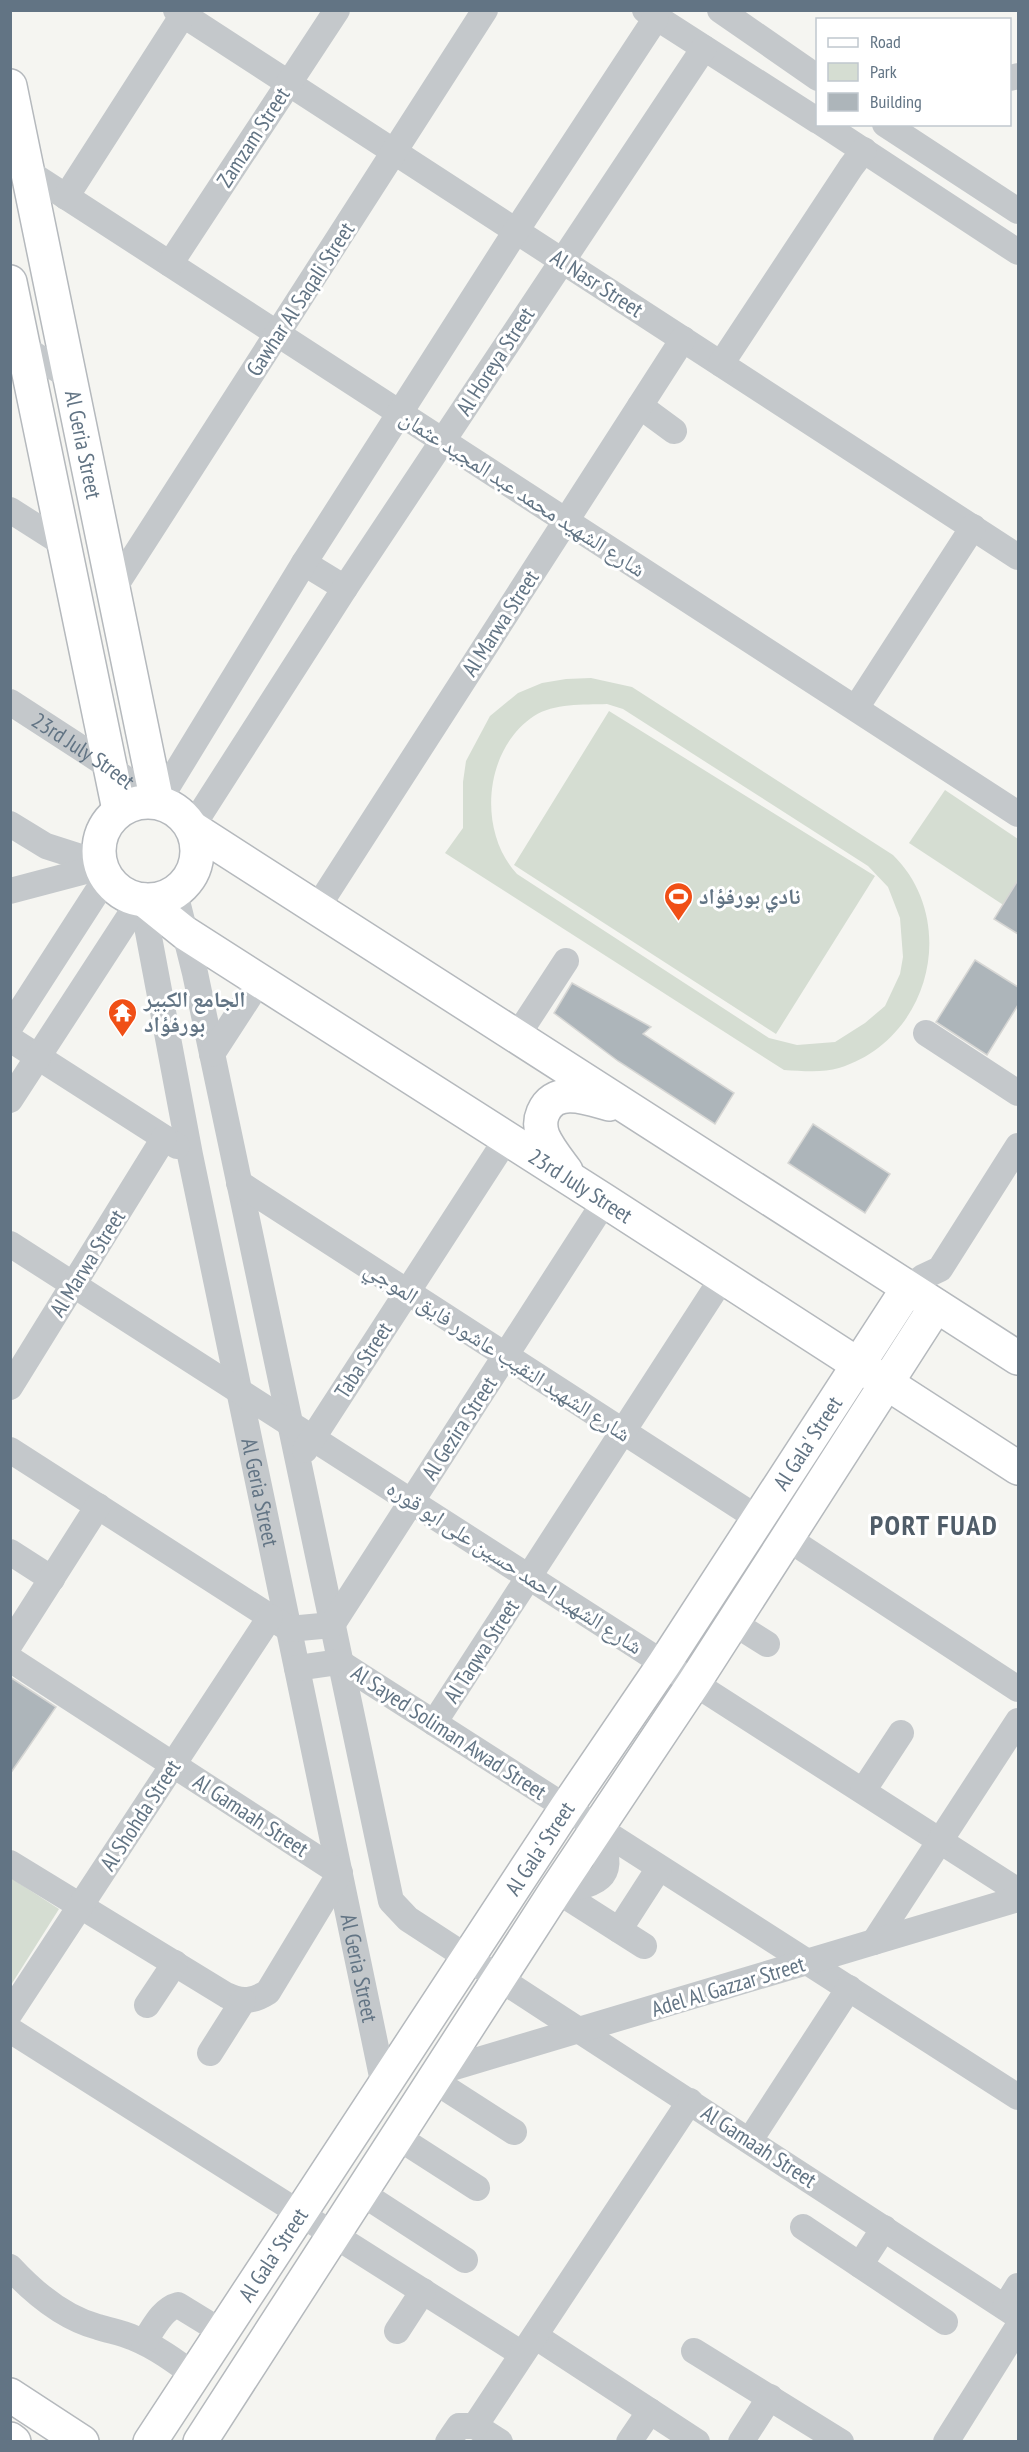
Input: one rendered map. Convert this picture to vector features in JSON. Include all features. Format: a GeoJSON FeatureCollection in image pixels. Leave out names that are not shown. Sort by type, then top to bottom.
{"type":"FeatureCollection","features":[{"type":"Feature","properties":{"kind":"main road","name":"Al Geria Street"},"geometry":{"type":"LineString","coordinates":[[10,86],[157,802]]}},
{"type":"Feature","properties":{"kind":"main road","name":"Al Geria Street"},"geometry":{"type":"LineString","coordinates":[[10,282],[17,344],[65,546],[119,810]]}},
{"type":"Feature","properties":{"kind":"main road"},"geometry":{"type":"LineString","coordinates":[[192,827],[196,840],[196,864],[191,875],[150,898],[121,892],[102,869],[99,839],[104,828],[119,810],[136,802],[157,802],[172,807],[192,827],[1018,1358]]}},
{"type":"Feature","properties":{"kind":"main road","name":"23rd July Street"},"geometry":{"type":"LineString","coordinates":[[150,898],[185,933],[605,1200],[1018,1468]]}},
{"type":"Feature","properties":{"kind":"main road"},"geometry":{"type":"LineString","coordinates":[[571,1179],[541,1129],[544,1110],[550,1103],[558,1097],[576,1095],[632,1109]]}},
{"type":"Feature","properties":{"kind":"main road","name":"Al Gala' Street"},"geometry":{"type":"LineString","coordinates":[[150,2442],[566,1808],[664,1664],[908,1288]]}},
{"type":"Feature","properties":{"kind":"main road","name":"Al Gala' Street"},"geometry":{"type":"LineString","coordinates":[[200,2442],[333,2233],[597,1827],[694,1683],[936,1306]]}},
{"type":"Feature","properties":{"kind":"main road"},"geometry":{"type":"LineString","coordinates":[[10,2395],[82,2442]]}},
{"type":"Feature","properties":{"kind":"street","name":"Zamzam Street"},"geometry":{"type":"LineString","coordinates":[[170,264],[337,10]]}},
{"type":"Feature","properties":{"kind":"street","name":"Gawhar Al Saqali Street"},"geometry":{"type":"LineString","coordinates":[[114,588],[485,10]]}},
{"type":"Feature","properties":{"kind":"street","name":"Al Nasr Street"},"geometry":{"type":"LineString","coordinates":[[182,12],[1018,557]]}},
{"type":"Feature","properties":{"kind":"street"},"geometry":{"type":"LineString","coordinates":[[66,197],[182,12]]}},
{"type":"Feature","properties":{"kind":"street"},"geometry":{"type":"LineString","coordinates":[[729,12],[816,77]]}},
{"type":"Feature","properties":{"kind":"street"},"geometry":{"type":"LineString","coordinates":[[157,802],[304,563],[516,231],[651,14],[816,120]]}},
{"type":"Feature","properties":{"kind":"street","name":"Al Horeya Street"},"geometry":{"type":"LineString","coordinates":[[192,827],[442,440],[704,48]]}},
{"type":"Feature","properties":{"kind":"street"},"geometry":{"type":"LineString","coordinates":[[827,126],[1014,240]]}},
{"type":"Feature","properties":{"kind":"street"},"geometry":{"type":"LineString","coordinates":[[888,126],[1018,211]]}},
{"type":"Feature","properties":{"kind":"street"},"geometry":{"type":"LineString","coordinates":[[721,364],[864,150]]}},
{"type":"Feature","properties":{"kind":"street","name":"شارع الشهيد محمد عبد المجيد عثمان"},"geometry":{"type":"LineString","coordinates":[[28,172],[1018,814]]}},
{"type":"Feature","properties":{"kind":"street","name":"Al Marwa Street"},"geometry":{"type":"LineString","coordinates":[[317,908],[683,339]]}},
{"type":"Feature","properties":{"kind":"street"},"geometry":{"type":"LineString","coordinates":[[17,344],[68,376]]}},
{"type":"Feature","properties":{"kind":"street"},"geometry":{"type":"LineString","coordinates":[[640,406],[674,431]]}},
{"type":"Feature","properties":{"kind":"street"},"geometry":{"type":"LineString","coordinates":[[10,510],[65,546]]}},
{"type":"Feature","properties":{"kind":"street"},"geometry":{"type":"LineString","coordinates":[[856,708],[973,527]]}},
{"type":"Feature","properties":{"kind":"street"},"geometry":{"type":"LineString","coordinates":[[304,563],[345,588]]}},
{"type":"Feature","properties":{"kind":"street","name":"23rd July Street"},"geometry":{"type":"LineString","coordinates":[[10,702],[110,767],[157,802]]}},
{"type":"Feature","properties":{"kind":"street"},"geometry":{"type":"LineString","coordinates":[[10,824],[46,846],[102,869]]}},
{"type":"Feature","properties":{"kind":"street"},"geometry":{"type":"LineString","coordinates":[[10,891],[102,869]]}},
{"type":"Feature","properties":{"kind":"street"},"geometry":{"type":"LineString","coordinates":[[10,1027],[102,869]]}},
{"type":"Feature","properties":{"kind":"street"},"geometry":{"type":"LineString","coordinates":[[10,1100],[150,898]]}},
{"type":"Feature","properties":{"kind":"street","name":"Al Geria Street"},"geometry":{"type":"LineString","coordinates":[[150,898],[190,1155],[239,1389],[279,1623],[297,1668],[384,2085]]}},
{"type":"Feature","properties":{"kind":"street","name":"Al Geria Street"},"geometry":{"type":"LineString","coordinates":[[185,933],[391,1901],[401,1914],[500,1977]]}},
{"type":"Feature","properties":{"kind":"street"},"geometry":{"type":"LineString","coordinates":[[517,1036],[566,961]]}},
{"type":"Feature","properties":{"kind":"street"},"geometry":{"type":"LineString","coordinates":[[212,1054],[260,980]]}},
{"type":"Feature","properties":{"kind":"street"},"geometry":{"type":"LineString","coordinates":[[926,1034],[1018,1093]]}},
{"type":"Feature","properties":{"kind":"street"},"geometry":{"type":"LineString","coordinates":[[10,1039],[190,1155]]}},
{"type":"Feature","properties":{"kind":"street","name":"Al Marwa Street"},"geometry":{"type":"LineString","coordinates":[[10,1387],[164,1138]]}},
{"type":"Feature","properties":{"kind":"street","name":"Taba Street"},"geometry":{"type":"LineString","coordinates":[[297,1461],[507,1138]]}},
{"type":"Feature","properties":{"kind":"street","name":"Al Gala' Street"},"geometry":{"type":"LineString","coordinates":[[908,1288],[923,1277],[940,1269],[1016,1155]]}},
{"type":"Feature","properties":{"kind":"street","name":"شارع الشهيد النقيب عاشور فايق الموجي"},"geometry":{"type":"LineString","coordinates":[[239,1183],[757,1518]]}},
{"type":"Feature","properties":{"kind":"street","name":"Al Gezira Street"},"geometry":{"type":"LineString","coordinates":[[332,1625],[605,1200]]}},
{"type":"Feature","properties":{"kind":"street","name":"شارع الشهيد احمد حسين على ابو قوره"},"geometry":{"type":"LineString","coordinates":[[10,1244],[1018,1891]]}},
{"type":"Feature","properties":{"kind":"street","name":"Al Gala' Street"},"geometry":{"type":"LineString","coordinates":[[936,1306],[940,1287],[940,1269]]}},
{"type":"Feature","properties":{"kind":"street","name":"Al Taqwa Street"},"geometry":{"type":"LineString","coordinates":[[434,1723],[723,1277]]}},
{"type":"Feature","properties":{"kind":"street"},"geometry":{"type":"LineString","coordinates":[[10,1450],[279,1623],[332,1625]]}},
{"type":"Feature","properties":{"kind":"street"},"geometry":{"type":"LineString","coordinates":[[10,1644],[98,1506]]}},
{"type":"Feature","properties":{"kind":"street"},"geometry":{"type":"LineString","coordinates":[[787,1538],[1018,1689]]}},
{"type":"Feature","properties":{"kind":"street"},"geometry":{"type":"LineString","coordinates":[[10,1552],[52,1579]]}},
{"type":"Feature","properties":{"kind":"street"},"geometry":{"type":"LineString","coordinates":[[732,1622],[767,1644]]}},
{"type":"Feature","properties":{"kind":"street","name":"Al Shohda Street"},"geometry":{"type":"LineString","coordinates":[[10,2013],[173,1764],[279,1623]]}},
{"type":"Feature","properties":{"kind":"street","name":"Al Gamaah Street"},"geometry":{"type":"LineString","coordinates":[[10,1659],[340,1873]]}},
{"type":"Feature","properties":{"kind":"street","name":"Al Sayed Soliman Awad Street"},"geometry":{"type":"LineString","coordinates":[[297,1668],[339,1662],[1018,2097]]}},
{"type":"Feature","properties":{"kind":"street"},"geometry":{"type":"LineString","coordinates":[[874,1942],[1018,1721]]}},
{"type":"Feature","properties":{"kind":"street"},"geometry":{"type":"LineString","coordinates":[[863,1791],[901,1733]]}},
{"type":"Feature","properties":{"kind":"street"},"geometry":{"type":"LineString","coordinates":[[10,1863],[226,1995],[243,2001],[252,2000],[268,1992],[340,1873]]}},
{"type":"Feature","properties":{"kind":"street"},"geometry":{"type":"LineString","coordinates":[[619,1930],[659,1868]]}},
{"type":"Feature","properties":{"kind":"street"},"geometry":{"type":"LineString","coordinates":[[556,1890],[644,1946]]}},
{"type":"Feature","properties":{"kind":"street","name":"Adel Al Gazzar Street"},"geometry":{"type":"LineString","coordinates":[[435,2076],[580,2030],[1018,1899]]}},
{"type":"Feature","properties":{"kind":"street"},"geometry":{"type":"LineString","coordinates":[[147,2005],[175,1963]]}},
{"type":"Feature","properties":{"kind":"street","name":"Al Gamaah Street"},"geometry":{"type":"LineString","coordinates":[[500,1977],[884,2228],[1014,2316]]}},
{"type":"Feature","properties":{"kind":"street"},"geometry":{"type":"LineString","coordinates":[[750,2140],[849,1989]]}},
{"type":"Feature","properties":{"kind":"street"},"geometry":{"type":"LineString","coordinates":[[210,2053],[243,2001]]}},
{"type":"Feature","properties":{"kind":"street"},"geometry":{"type":"LineString","coordinates":[[10,2030],[423,2291],[650,2411],[697,2442]]}},
{"type":"Feature","properties":{"kind":"street"},"geometry":{"type":"LineString","coordinates":[[435,2076],[514,2132]]}},
{"type":"Feature","properties":{"kind":"street"},"geometry":{"type":"LineString","coordinates":[[476,2426],[690,2101]]}},
{"type":"Feature","properties":{"kind":"street"},"geometry":{"type":"LineString","coordinates":[[396,2136],[477,2188]]}},
{"type":"Feature","properties":{"kind":"street"},"geometry":{"type":"LineString","coordinates":[[360,2192],[465,2260]]}},
{"type":"Feature","properties":{"kind":"street"},"geometry":{"type":"LineString","coordinates":[[803,2227],[945,2322]]}},
{"type":"Feature","properties":{"kind":"street"},"geometry":{"type":"LineString","coordinates":[[860,2265],[884,2228]]}},
{"type":"Feature","properties":{"kind":"street"},"geometry":{"type":"LineString","coordinates":[[10,2267],[36,2293],[65,2313],[144,2342],[194,2375]]}},
{"type":"Feature","properties":{"kind":"street"},"geometry":{"type":"LineString","coordinates":[[946,2442],[1014,2316],[1018,2286]]}},
{"type":"Feature","properties":{"kind":"street"},"geometry":{"type":"LineString","coordinates":[[397,2331],[423,2291]]}},
{"type":"Feature","properties":{"kind":"street"},"geometry":{"type":"LineString","coordinates":[[144,2342],[164,2312],[178,2305],[222,2332]]}},
{"type":"Feature","properties":{"kind":"street"},"geometry":{"type":"LineString","coordinates":[[694,2351],[841,2442]]}},
{"type":"Feature","properties":{"kind":"street"},"geometry":{"type":"LineString","coordinates":[[741,2442],[770,2397]]}},
{"type":"Feature","properties":{"kind":"street"},"geometry":{"type":"LineString","coordinates":[[629,2442],[650,2411]]}},
{"type":"Feature","properties":{"kind":"street"},"geometry":{"type":"LineString","coordinates":[[448,2442],[459,2426],[476,2426],[500,2442]]}},
{"type":"Feature","properties":{"kind":"green space"},"geometry":{"type":"Polygon","coordinates":[[[591,678],[632,687],[893,855],[914,882],[926,912],[929,944],[925,976],[914,1006],[895,1032],[870,1054],[833,1070],[784,1070],[445,853],[463,828],[463,782],[466,761],[490,716],[518,693],[542,683],[591,678]],[[607,704],[550,709],[534,716],[517,730],[496,769],[492,791],[492,814],[496,836],[504,856],[517,874],[769,1038],[797,1045],[835,1042],[865,1023],[885,1006],[900,974],[903,957],[900,918],[888,887],[868,866],[623,709],[607,704]]]}},
{"type":"Feature","properties":{"kind":"green space"},"geometry":{"type":"Polygon","coordinates":[[[609,711],[875,876],[776,1034],[514,865],[609,711]]]}},
{"type":"Feature","properties":{"kind":"green space"},"geometry":{"type":"Polygon","coordinates":[[[945,790],[1018,839],[1018,899],[1011,910],[909,843],[945,790]]]}},
{"type":"Feature","properties":{"kind":"green space"},"geometry":{"type":"Polygon","coordinates":[[[11,1878],[59,1909],[11,1985],[11,1878]]]}},
{"type":"Feature","properties":{"kind":"building"},"geometry":{"type":"Polygon","coordinates":[[[1018,880],[1018,934],[994,919],[1018,880]]]}},
{"type":"Feature","properties":{"kind":"building"},"geometry":{"type":"Polygon","coordinates":[[[975,960],[1018,987],[1018,1005],[987,1055],[936,1022],[975,960]]]}},
{"type":"Feature","properties":{"kind":"building"},"geometry":{"type":"Polygon","coordinates":[[[572,983],[651,1027],[643,1034],[734,1093],[715,1124],[618,1061],[554,1013],[572,983]]]}},
{"type":"Feature","properties":{"kind":"building"},"geometry":{"type":"Polygon","coordinates":[[[813,1124],[890,1174],[865,1213],[788,1163],[813,1124]]]}},
{"type":"Feature","properties":{"kind":"building"},"geometry":{"type":"Polygon","coordinates":[[[10,1677],[56,1707],[10,1774],[10,1677]]]}},
{"type":"Feature","properties":{"kind":"place","name":"نادي بورفؤاد"},"geometry":{"type":"Point","coordinates":[678,922]}},
{"type":"Feature","properties":{"kind":"place","name":"الجامع الكبير بورفؤاد"},"geometry":{"type":"Point","coordinates":[123,1038]}},
{"type":"Feature","properties":{"kind":"district","name":"PORT FUAD"},"geometry":{"type":"Point","coordinates":[934,1524]}}]}
